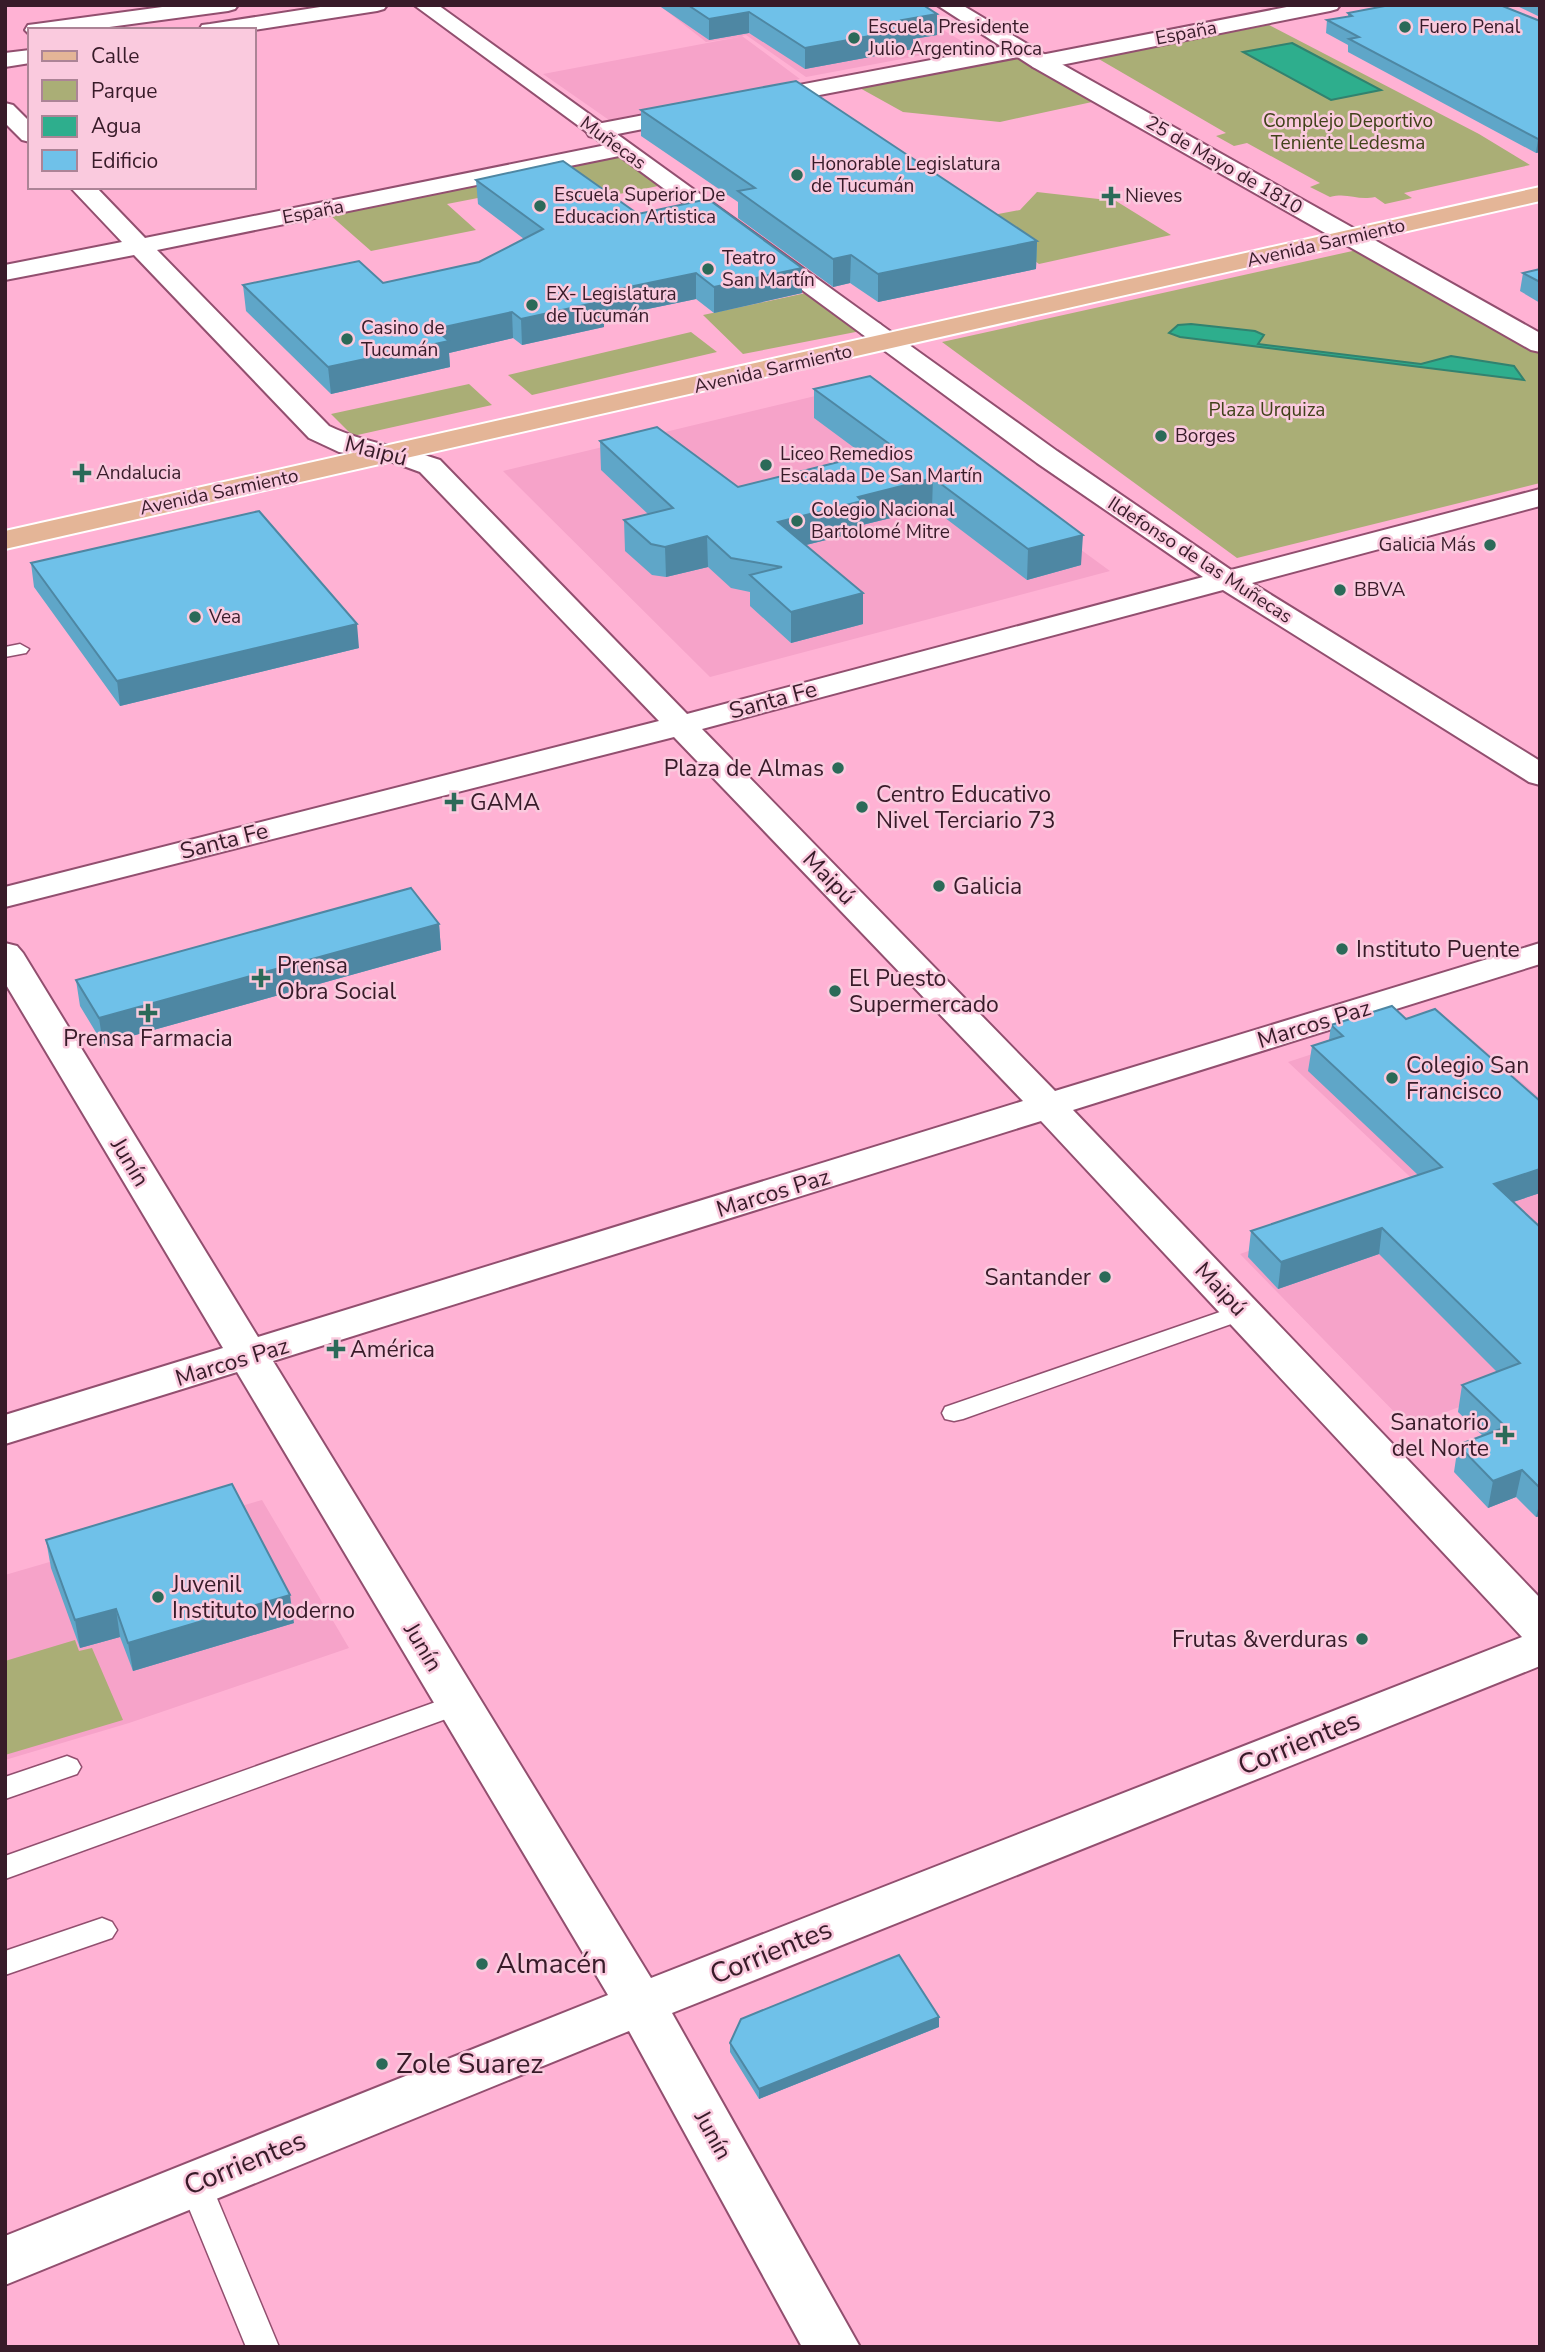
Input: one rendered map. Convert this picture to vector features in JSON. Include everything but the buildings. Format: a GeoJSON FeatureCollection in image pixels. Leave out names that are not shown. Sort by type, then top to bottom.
{"type":"FeatureCollection","features":[{"type":"Feature","properties":{"kind":"main road","name":"Avenida Sarmiento"},"geometry":{"type":"LineString","coordinates":[[5,540],[396,454],[881,336],[1342,231],[1540,179]]}},
{"type":"Feature","properties":{"kind":"main road","name":"Avenida Sarmiento"},"geometry":{"type":"LineString","coordinates":[[1342,231],[1540,194]]}},
{"type":"Feature","properties":{"kind":"main road","name":"Avenida Sarmiento"},"geometry":{"type":"LineString","coordinates":[[5,523],[349,446],[881,336]]}},
{"type":"Feature","properties":{"kind":"street"},"geometry":{"type":"LineString","coordinates":[[48,28],[169,10],[228,5]]}},
{"type":"Feature","properties":{"kind":"street"},"geometry":{"type":"LineString","coordinates":[[224,28],[377,5]]}},
{"type":"Feature","properties":{"kind":"street","name":"Muñecas"},"geometry":{"type":"LineString","coordinates":[[424,5],[881,336]]}},
{"type":"Feature","properties":{"kind":"street","name":"25 de Mayo de 1810"},"geometry":{"type":"LineString","coordinates":[[947,5],[1031,56],[1540,344]]}},
{"type":"Feature","properties":{"kind":"street","name":"España"},"geometry":{"type":"LineString","coordinates":[[734,105],[1330,5]]}},
{"type":"Feature","properties":{"kind":"street"},"geometry":{"type":"LineString","coordinates":[[5,60],[28,56]]}},
{"type":"Feature","properties":{"kind":"street"},"geometry":{"type":"LineString","coordinates":[[5,110],[28,133]]}},
{"type":"Feature","properties":{"kind":"street"},"geometry":{"type":"LineString","coordinates":[[597,131],[706,110]]}},
{"type":"Feature","properties":{"kind":"street","name":"España"},"geometry":{"type":"LineString","coordinates":[[5,273],[621,149]]}},
{"type":"Feature","properties":{"kind":"street","name":"Maipú"},"geometry":{"type":"LineString","coordinates":[[84,189],[319,432],[349,446],[396,454],[430,466],[1049,1107],[1540,1626]]}},
{"type":"Feature","properties":{"kind":"street","name":"Ildefonso de las Muñecas"},"geometry":{"type":"LineString","coordinates":[[881,336],[1047,457],[1225,579],[1540,775]]}},
{"type":"Feature","properties":{"kind":"street","name":"Santa Fe"},"geometry":{"type":"LineString","coordinates":[[5,897],[682,725],[1540,497]]}},
{"type":"Feature","properties":{"kind":"street","name":"Junín"},"geometry":{"type":"LineString","coordinates":[[5,953],[640,2004],[832,2347]]}},
{"type":"Feature","properties":{"kind":"street","name":"Marcos Paz"},"geometry":{"type":"LineString","coordinates":[[5,1430],[247,1357],[1540,953]]}},
{"type":"Feature","properties":{"kind":"street","name":"Corrientes"},"geometry":{"type":"LineString","coordinates":[[5,2261],[640,2004],[1540,1648]]}},
{"type":"Feature","properties":{"kind":"lane"},"geometry":{"type":"LineString","coordinates":[[954,1413],[1243,1312]]}},
{"type":"Feature","properties":{"kind":"lane"},"geometry":{"type":"LineString","coordinates":[[5,1868],[458,1704]]}},
{"type":"Feature","properties":{"kind":"lane"},"geometry":{"type":"LineString","coordinates":[[5,1788],[67,1767]]}},
{"type":"Feature","properties":{"kind":"lane"},"geometry":{"type":"LineString","coordinates":[[5,1963],[102,1930]]}},
{"type":"Feature","properties":{"kind":"lane"},"geometry":{"type":"LineString","coordinates":[[195,2184],[263,2347]]}},
{"type":"Feature","properties":{"kind":"shaded area"},"geometry":{"type":"Polygon","coordinates":[[[659,5],[901,5],[965,43],[955,49],[806,77],[746,35],[742,36],[800,79],[609,120],[543,74],[739,37],[706,42],[659,5]]]}},
{"type":"Feature","properties":{"kind":"shaded area","name":"Colegio Nacional Bartolomé Mitre"},"geometry":{"type":"Polygon","coordinates":[[[857,386],[1110,571],[710,677],[503,471],[857,386]]]}},
{"type":"Feature","properties":{"kind":"shaded area"},"geometry":{"type":"Polygon","coordinates":[[[1440,1012],[1540,1098],[1540,1377],[1408,1426],[1240,1254],[1424,1190],[1288,1062],[1440,1012]]]}},
{"type":"Feature","properties":{"kind":"shaded area"},"geometry":{"type":"Polygon","coordinates":[[[262,1500],[349,1648],[129,1723],[5,1760],[5,1575],[262,1500]]]}},
{"type":"Feature","properties":{"kind":"green space","name":"Complejo Deportivo Teniente Ledesma"},"geometry":{"type":"Polygon","coordinates":[[[1269,25],[1479,134],[1530,165],[1404,193],[1412,198],[1385,204],[1375,197],[1330,197],[1310,187],[1320,183],[1247,143],[1234,146],[1216,136],[1226,133],[1097,58],[1269,25]]]}},
{"type":"Feature","properties":{"kind":"green space"},"geometry":{"type":"Polygon","coordinates":[[[1017,58],[1092,102],[1000,122],[903,112],[858,87],[1017,58]]]}},
{"type":"Feature","properties":{"kind":"green space"},"geometry":{"type":"Polygon","coordinates":[[[619,157],[658,186],[600,198],[575,179],[447,204],[476,230],[371,251],[330,215],[619,157]]]}},
{"type":"Feature","properties":{"kind":"green space"},"geometry":{"type":"Polygon","coordinates":[[[1037,192],[1116,201],[1171,235],[1039,264],[977,218],[1020,210],[1037,192]]]}},
{"type":"Feature","properties":{"kind":"green space","name":"Plaza Urquiza"},"geometry":{"type":"Polygon","coordinates":[[[1366,248],[1540,352],[1540,483],[1237,558],[942,342],[1366,248]]]}},
{"type":"Feature","properties":{"kind":"green space"},"geometry":{"type":"Polygon","coordinates":[[[806,293],[871,329],[743,354],[703,315],[806,293]]]}},
{"type":"Feature","properties":{"kind":"green space"},"geometry":{"type":"Polygon","coordinates":[[[691,332],[717,352],[532,395],[508,375],[691,332]]]}},
{"type":"Feature","properties":{"kind":"green space"},"geometry":{"type":"Polygon","coordinates":[[[469,384],[492,405],[353,436],[331,414],[469,384]]]}},
{"type":"Feature","properties":{"kind":"green space"},"geometry":{"type":"Polygon","coordinates":[[[75,1640],[79,1651],[92,1648],[123,1720],[5,1755],[5,1661],[75,1640]]]}},
{"type":"Feature","properties":{"kind":"water"},"geometry":{"type":"Polygon","coordinates":[[[1292,43],[1381,90],[1331,100],[1243,52],[1292,43]]]}},
{"type":"Feature","properties":{"kind":"water"},"geometry":{"type":"Polygon","coordinates":[[[1178,325],[1255,331],[1264,335],[1258,344],[1421,364],[1451,356],[1514,366],[1524,380],[1180,337],[1169,333],[1178,325]]]}},
{"type":"Feature","properties":{"kind":"place","name":"Fuero Penal"},"geometry":{"type":"Point","coordinates":[1405,27]}},
{"type":"Feature","properties":{"kind":"place","name":"Escuela Presidente Julio Argentino Roca"},"geometry":{"type":"Point","coordinates":[854,38]}},
{"type":"Feature","properties":{"kind":"place","name":"Honorable Legislatura de Tucumán"},"geometry":{"type":"Point","coordinates":[797,175]}},
{"type":"Feature","properties":{"kind":"place","name":"Nieves"},"geometry":{"type":"Point","coordinates":[1111,196]}},
{"type":"Feature","properties":{"kind":"place","name":"Escuela Superior De Educacion Artistica"},"geometry":{"type":"Point","coordinates":[540,206]}},
{"type":"Feature","properties":{"kind":"place","name":"Teatro San Martín"},"geometry":{"type":"Point","coordinates":[708,269]}},
{"type":"Feature","properties":{"kind":"place","name":"EX- Legislatura de Tucumán"},"geometry":{"type":"Point","coordinates":[532,305]}},
{"type":"Feature","properties":{"kind":"place","name":"Casino de Tucumán"},"geometry":{"type":"Point","coordinates":[347,339]}},
{"type":"Feature","properties":{"kind":"place","name":"Borges"},"geometry":{"type":"Point","coordinates":[1161,436]}},
{"type":"Feature","properties":{"kind":"place","name":"Liceo Remedios Escalada De San Martín"},"geometry":{"type":"Point","coordinates":[766,465]}},
{"type":"Feature","properties":{"kind":"place","name":"Andalucia"},"geometry":{"type":"Point","coordinates":[82,473]}},
{"type":"Feature","properties":{"kind":"place","name":"Colegio Nacional Bartolomé Mitre"},"geometry":{"type":"Point","coordinates":[797,521]}},
{"type":"Feature","properties":{"kind":"place","name":"Galicia Más"},"geometry":{"type":"Point","coordinates":[1490,545]}},
{"type":"Feature","properties":{"kind":"place","name":"BBVA"},"geometry":{"type":"Point","coordinates":[1340,590]}},
{"type":"Feature","properties":{"kind":"place","name":"Vea"},"geometry":{"type":"Point","coordinates":[195,617]}},
{"type":"Feature","properties":{"kind":"place","name":"Plaza de Almas"},"geometry":{"type":"Point","coordinates":[838,768]}},
{"type":"Feature","properties":{"kind":"place","name":"GAMA"},"geometry":{"type":"Point","coordinates":[454,802]}},
{"type":"Feature","properties":{"kind":"place","name":"Centro Educativo Nivel Terciario 73"},"geometry":{"type":"Point","coordinates":[862,807]}},
{"type":"Feature","properties":{"kind":"place","name":"Galicia"},"geometry":{"type":"Point","coordinates":[939,886]}},
{"type":"Feature","properties":{"kind":"place","name":"Instituto Puente"},"geometry":{"type":"Point","coordinates":[1342,949]}},
{"type":"Feature","properties":{"kind":"place","name":"Prensa Obra Social"},"geometry":{"type":"Point","coordinates":[261,978]}},
{"type":"Feature","properties":{"kind":"place","name":"El Puesto Supermercado"},"geometry":{"type":"Point","coordinates":[835,991]}},
{"type":"Feature","properties":{"kind":"place","name":"Prensa Farmacia"},"geometry":{"type":"Point","coordinates":[148,1013]}},
{"type":"Feature","properties":{"kind":"place","name":"Colegio San Francisco"},"geometry":{"type":"Point","coordinates":[1392,1078]}},
{"type":"Feature","properties":{"kind":"place","name":"Santander"},"geometry":{"type":"Point","coordinates":[1105,1277]}},
{"type":"Feature","properties":{"kind":"place","name":"América"},"geometry":{"type":"Point","coordinates":[336,1349]}},
{"type":"Feature","properties":{"kind":"place","name":"Sanatorio del Norte"},"geometry":{"type":"Point","coordinates":[1505,1435]}},
{"type":"Feature","properties":{"kind":"place","name":"Juvenil Instituto Moderno"},"geometry":{"type":"Point","coordinates":[158,1597]}},
{"type":"Feature","properties":{"kind":"place","name":"Frutas &verduras"},"geometry":{"type":"Point","coordinates":[1362,1639]}},
{"type":"Feature","properties":{"kind":"place","name":"Almacén"},"geometry":{"type":"Point","coordinates":[482,1964]}},
{"type":"Feature","properties":{"kind":"place","name":"Zole Suarez"},"geometry":{"type":"Point","coordinates":[382,2064]}}]}
